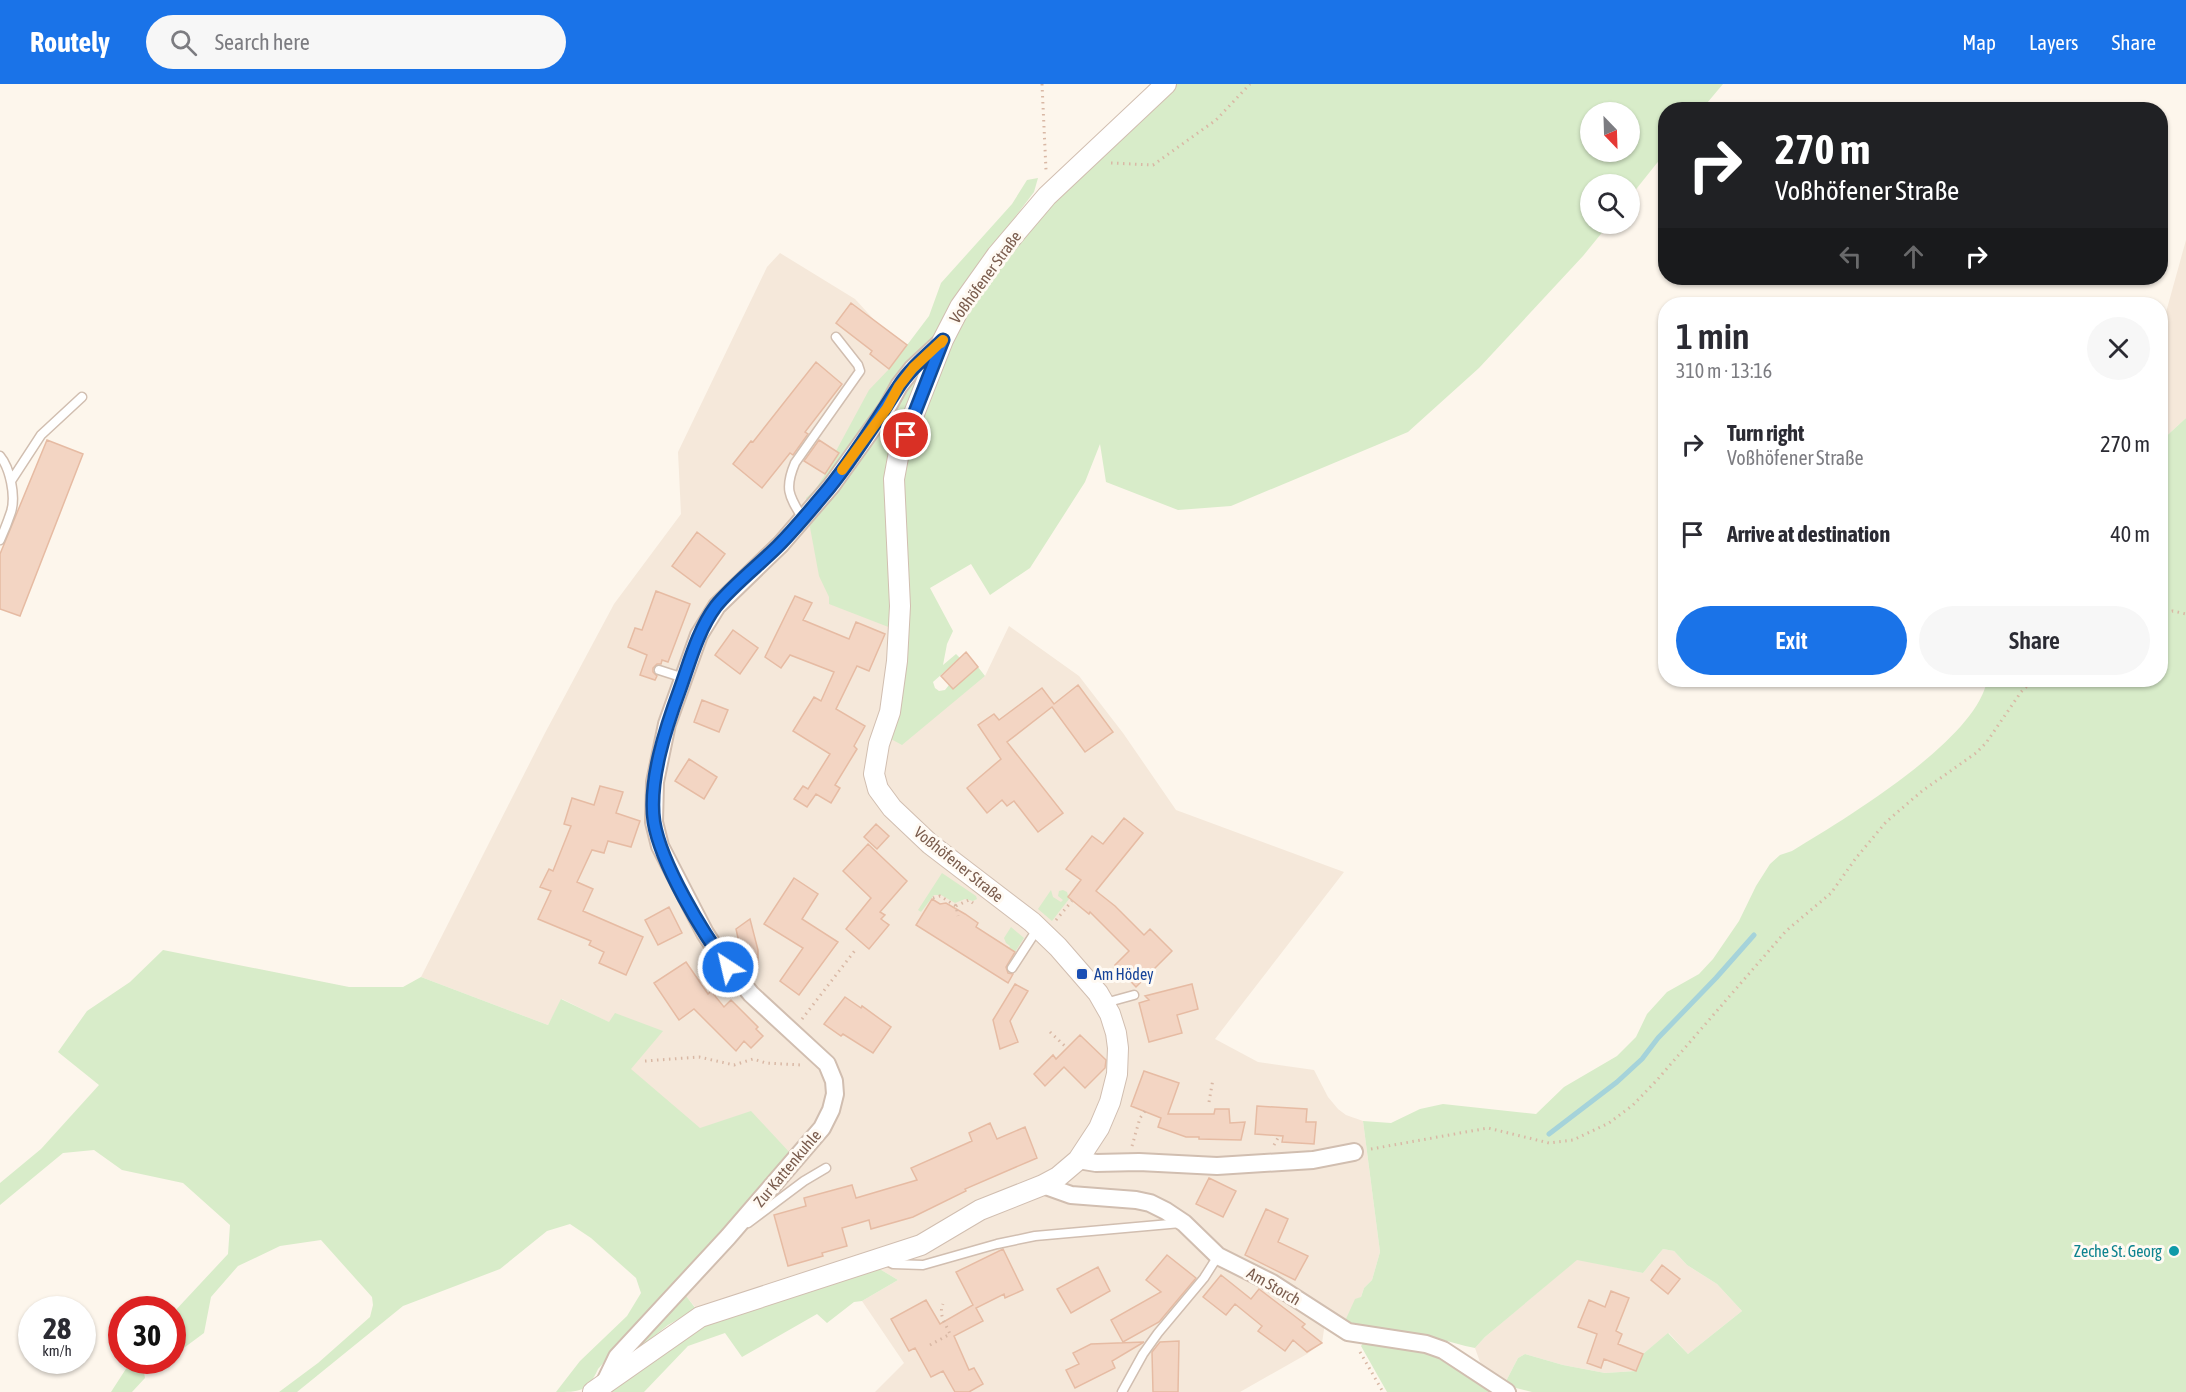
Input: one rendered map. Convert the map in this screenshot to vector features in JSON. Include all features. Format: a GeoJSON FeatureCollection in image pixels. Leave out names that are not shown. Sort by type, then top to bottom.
{"type":"FeatureCollection","features":[{"type":"Feature","properties":{"kind":"street","name":"Voßhöfener Straße"},"geometry":{"type":"LineString","coordinates":[[599,1387],[700,1317],[921,1245],[980,1210],[1043,1185],[1058,1177],[1078,1160],[1099,1128],[1110,1102],[1117,1074],[1118,1048],[1110,1014],[1098,993],[1041,931],[922,837],[892,808],[878,789],[874,774],[879,744],[890,712],[897,661],[900,606],[894,479],[899,452],[943,340],[960,307],[1047,196],[1166,84]]}},
{"type":"Feature","properties":{"kind":"street","name":"Zur Kattenkuhle"},"geometry":{"type":"LineString","coordinates":[[599,1387],[617,1357],[728,1237],[822,1128],[831,1110],[835,1094],[834,1081],[827,1064],[751,994],[718,953],[699,923],[660,846],[654,822],[655,782],[668,724],[699,635],[717,606],[781,544],[831,486],[887,408],[899,386],[913,368],[943,340]]}},
{"type":"Feature","properties":{"kind":"street"},"geometry":{"type":"LineString","coordinates":[[1078,1160],[1096,1163],[1130,1162],[1217,1166],[1313,1160],[1354,1152]]}},
{"type":"Feature","properties":{"kind":"street","name":"Am Storch"},"geometry":{"type":"LineString","coordinates":[[1043,1185],[1071,1195],[1150,1203],[1184,1223],[1218,1256],[1272,1283],[1348,1332],[1426,1344],[1443,1350],[1507,1392]]}},
{"type":"Feature","properties":{"kind":"lane"},"geometry":{"type":"LineString","coordinates":[[802,519],[788,495],[789,477],[795,463],[860,370],[836,337]]}},
{"type":"Feature","properties":{"kind":"lane"},"geometry":{"type":"LineString","coordinates":[[11,481],[41,435],[82,397]]}},
{"type":"Feature","properties":{"kind":"lane"},"geometry":{"type":"LineString","coordinates":[[0,456],[8,465],[12,509],[0,540]]}},
{"type":"Feature","properties":{"kind":"lane"},"geometry":{"type":"LineString","coordinates":[[659,670],[684,678]]}},
{"type":"Feature","properties":{"kind":"lane"},"geometry":{"type":"LineString","coordinates":[[1012,968],[1041,931]]}},
{"type":"Feature","properties":{"kind":"lane"},"geometry":{"type":"LineString","coordinates":[[1104,1004],[1134,995]]}},
{"type":"Feature","properties":{"kind":"lane"},"geometry":{"type":"LineString","coordinates":[[728,1237],[804,1181],[826,1168]]}},
{"type":"Feature","properties":{"kind":"lane"},"geometry":{"type":"LineString","coordinates":[[882,1258],[893,1264],[923,1265],[1035,1236],[1184,1223]]}},
{"type":"Feature","properties":{"kind":"lane"},"geometry":{"type":"LineString","coordinates":[[1122,1392],[1143,1354],[1204,1278],[1218,1256]]}},
{"type":"Feature","properties":{"kind":"path"},"geometry":{"type":"LineString","coordinates":[[1042,84],[1047,196]]}},
{"type":"Feature","properties":{"kind":"path"},"geometry":{"type":"LineString","coordinates":[[1085,161],[1154,165],[1216,120],[1250,84]]}},
{"type":"Feature","properties":{"kind":"path"},"geometry":{"type":"LineString","coordinates":[[2168,613],[2186,614]]}},
{"type":"Feature","properties":{"kind":"path"},"geometry":{"type":"LineString","coordinates":[[1354,1152],[1488,1128],[1548,1143],[1573,1140],[1609,1123],[1634,1105],[1658,1080],[1786,931],[1831,893],[1886,822],[1922,791],[1976,753],[1986,743],[2026,687]]}},
{"type":"Feature","properties":{"kind":"path"},"geometry":{"type":"LineString","coordinates":[[933,898],[940,896],[956,906],[958,916]]}},
{"type":"Feature","properties":{"kind":"path"},"geometry":{"type":"LineString","coordinates":[[956,906],[969,900],[972,903]]}},
{"type":"Feature","properties":{"kind":"path"},"geometry":{"type":"LineString","coordinates":[[1041,931],[1072,901]]}},
{"type":"Feature","properties":{"kind":"path"},"geometry":{"type":"LineString","coordinates":[[792,1032],[856,950]]}},
{"type":"Feature","properties":{"kind":"path"},"geometry":{"type":"LineString","coordinates":[[1050,1032],[1067,1048]]}},
{"type":"Feature","properties":{"kind":"path"},"geometry":{"type":"LineString","coordinates":[[645,1060],[699,1057],[734,1065],[753,1059],[766,1063],[810,1066]]}},
{"type":"Feature","properties":{"kind":"path"},"geometry":{"type":"LineString","coordinates":[[1209,1102],[1213,1079]]}},
{"type":"Feature","properties":{"kind":"path"},"geometry":{"type":"LineString","coordinates":[[1130,1162],[1131,1148],[1140,1118],[1145,1111]]}},
{"type":"Feature","properties":{"kind":"path"},"geometry":{"type":"LineString","coordinates":[[930,1345],[950,1334],[942,1316],[943,1304]]}},
{"type":"Feature","properties":{"kind":"path"},"geometry":{"type":"LineString","coordinates":[[1348,1332],[1383,1392]]}},
{"type":"Feature","properties":{"kind":"shaded area"},"geometry":{"type":"Polygon","coordinates":[[[2186,240],[2186,418],[2168,435],[2168,305],[2186,240]]]}},
{"type":"Feature","properties":{"kind":"shaded area"},"geometry":{"type":"Polygon","coordinates":[[[780,253],[855,299],[878,324],[907,345],[897,719],[985,676],[1009,626],[1079,676],[1123,733],[1176,810],[1344,872],[1215,1039],[1258,1062],[1314,1070],[1328,1097],[1338,1109],[1346,1115],[1363,1121],[1380,1252],[1372,1280],[1364,1288],[1361,1297],[1345,1321],[1325,1323],[1322,1343],[1240,1392],[875,1392],[904,1363],[862,1301],[898,1280],[878,1268],[705,1319],[676,1284],[700,1129],[630,1069],[662,1031],[610,1023],[562,999],[548,1025],[421,977],[545,733],[614,604],[681,514],[678,452],[767,267],[780,253]]]}},
{"type":"Feature","properties":{"kind":"shaded area"},"geometry":{"type":"Polygon","coordinates":[[[1663,1249],[1674,1251],[1687,1265],[1717,1284],[1742,1311],[1688,1354],[1669,1333],[1643,1354],[1636,1371],[1605,1373],[1563,1365],[1525,1354],[1518,1358],[1504,1385],[1491,1377],[1480,1362],[1475,1348],[1485,1337],[1577,1259],[1643,1273],[1663,1249]]]}},
{"type":"Feature","properties":{"kind":"green space"},"geometry":{"type":"Polygon","coordinates":[[[1175,84],[1723,84],[1708,102],[1658,102],[1658,162],[1640,184],[1640,174],[1580,174],[1580,234],[1601,234],[1479,368],[1408,432],[1231,506],[1178,510],[1106,482],[1100,444],[1085,482],[1030,568],[990,595],[971,564],[930,588],[953,631],[947,644],[943,665],[956,654],[960,658],[933,682],[935,688],[939,691],[945,690],[949,685],[953,689],[978,667],[985,676],[902,745],[891,739],[897,719],[903,480],[906,458],[961,316],[1057,199],[1175,84]]]}},
{"type":"Feature","properties":{"kind":"green space"},"geometry":{"type":"Polygon","coordinates":[[[1038,178],[1034,192],[980,263],[940,330],[920,354],[896,375],[877,408],[854,439],[853,448],[807,502],[806,498],[815,490],[838,454],[836,451],[869,390],[889,369],[929,316],[941,283],[1012,204],[1027,180],[1038,178]]]}},
{"type":"Feature","properties":{"kind":"green space"},"geometry":{"type":"Polygon","coordinates":[[[919,372],[920,375],[900,428],[891,628],[829,604],[829,597],[819,576],[809,522],[919,372]]]}},
{"type":"Feature","properties":{"kind":"green space"},"geometry":{"type":"Polygon","coordinates":[[[2186,418],[2186,1392],[1532,1392],[1504,1385],[1518,1358],[1525,1354],[1563,1365],[1605,1373],[1636,1371],[1643,1354],[1668,1333],[1688,1354],[1742,1311],[1717,1284],[1687,1265],[1674,1251],[1663,1249],[1643,1273],[1577,1260],[1475,1348],[1438,1339],[1379,1332],[1345,1321],[1355,1299],[1361,1297],[1364,1288],[1372,1280],[1380,1252],[1363,1121],[1391,1123],[1420,1109],[1443,1104],[1536,1114],[1564,1087],[1617,1056],[1636,1037],[1647,1014],[1667,992],[1699,974],[1713,959],[1739,921],[1770,864],[1780,855],[1792,851],[1843,820],[1905,776],[1959,728],[1978,703],[1984,687],[2168,687],[2168,435],[2186,418]]]}},
{"type":"Feature","properties":{"kind":"green space"},"geometry":{"type":"Polygon","coordinates":[[[942,873],[976,896],[977,899],[973,901],[965,899],[955,903],[941,895],[934,895],[921,912],[918,910],[942,873]]]}},
{"type":"Feature","properties":{"kind":"green space"},"geometry":{"type":"Polygon","coordinates":[[[1051,890],[1053,897],[1061,902],[1063,900],[1058,896],[1059,891],[1067,892],[1069,899],[1052,921],[1038,909],[1051,890]]]}},
{"type":"Feature","properties":{"kind":"green space"},"geometry":{"type":"Polygon","coordinates":[[[1011,927],[1024,938],[1015,952],[1009,948],[1004,938],[1011,927]]]}},
{"type":"Feature","properties":{"kind":"green space"},"geometry":{"type":"Polygon","coordinates":[[[163,950],[349,987],[403,987],[421,977],[548,1025],[561,999],[609,1022],[615,1013],[663,1031],[631,1069],[700,1128],[751,1111],[791,1154],[582,1389],[556,1392],[580,1361],[627,1316],[641,1293],[636,1278],[591,1238],[570,1224],[547,1231],[500,1269],[403,1306],[297,1392],[279,1392],[318,1363],[370,1317],[372,1297],[321,1240],[280,1246],[238,1266],[211,1297],[204,1333],[186,1346],[186,1299],[228,1254],[230,1225],[183,1183],[122,1170],[94,1150],[63,1153],[0,1205],[0,1183],[41,1149],[99,1085],[58,1052],[87,1011],[130,982],[163,950]]]}},
{"type":"Feature","properties":{"kind":"green space"},"geometry":{"type":"Polygon","coordinates":[[[878,1268],[898,1280],[862,1301],[854,1302],[827,1323],[817,1314],[742,1357],[725,1333],[688,1346],[644,1392],[605,1392],[705,1319],[878,1268]]]}},
{"type":"Feature","properties":{"kind":"green space"},"geometry":{"type":"Polygon","coordinates":[[[683,1292],[696,1309],[668,1325],[633,1353],[626,1352],[683,1292]]]}},
{"type":"Feature","properties":{"kind":"green space"},"geometry":{"type":"Polygon","coordinates":[[[1365,1341],[1422,1347],[1501,1392],[1387,1392],[1361,1346],[1365,1341]]]}},
{"type":"Feature","properties":{"kind":"green space"},"geometry":{"type":"Polygon","coordinates":[[[123,1374],[144,1374],[145,1378],[132,1392],[111,1392],[123,1374]]]}},
{"type":"Feature","properties":{"kind":"building"},"geometry":{"type":"Polygon","coordinates":[[[851,303],[907,345],[889,369],[870,354],[872,351],[836,323],[851,303]]]}},
{"type":"Feature","properties":{"kind":"building"},"geometry":{"type":"Polygon","coordinates":[[[816,362],[842,384],[805,432],[808,434],[793,455],[790,453],[762,488],[733,464],[816,362]]]}},
{"type":"Feature","properties":{"kind":"building"},"geometry":{"type":"Polygon","coordinates":[[[47,440],[83,454],[20,616],[0,609],[0,554],[47,440]]]}},
{"type":"Feature","properties":{"kind":"building"},"geometry":{"type":"Polygon","coordinates":[[[819,440],[839,453],[825,474],[804,461],[819,440]]]}},
{"type":"Feature","properties":{"kind":"building"},"geometry":{"type":"Polygon","coordinates":[[[697,532],[725,554],[700,587],[672,566],[697,532]]]}},
{"type":"Feature","properties":{"kind":"building"},"geometry":{"type":"Polygon","coordinates":[[[656,591],[690,604],[668,662],[662,660],[661,664],[653,668],[657,676],[655,680],[640,675],[647,655],[628,647],[635,628],[642,630],[656,591]]]}},
{"type":"Feature","properties":{"kind":"building"},"geometry":{"type":"Polygon","coordinates":[[[795,596],[812,603],[803,620],[849,639],[856,622],[885,634],[869,671],[857,666],[836,709],[865,726],[854,746],[857,749],[835,785],[840,788],[831,803],[816,794],[807,807],[794,799],[803,786],[808,789],[830,754],[793,731],[814,697],[821,701],[834,672],[790,655],[781,668],[765,657],[795,596]]]}},
{"type":"Feature","properties":{"kind":"building"},"geometry":{"type":"Polygon","coordinates":[[[733,630],[758,648],[740,674],[715,655],[733,630]]]}},
{"type":"Feature","properties":{"kind":"building"},"geometry":{"type":"Polygon","coordinates":[[[966,652],[978,667],[953,689],[941,676],[966,652]]]}},
{"type":"Feature","properties":{"kind":"building"},"geometry":{"type":"Polygon","coordinates":[[[1078,685],[1113,732],[1085,752],[1052,707],[1007,742],[1063,813],[1038,832],[1014,801],[1007,806],[1002,800],[987,813],[967,788],[1001,759],[978,725],[994,714],[999,720],[1042,688],[1054,704],[1078,685]]]}},
{"type":"Feature","properties":{"kind":"building"},"geometry":{"type":"Polygon","coordinates":[[[702,700],[728,710],[719,732],[694,722],[702,700]]]}},
{"type":"Feature","properties":{"kind":"building"},"geometry":{"type":"Polygon","coordinates":[[[689,759],[717,777],[704,799],[675,781],[689,759]]]}},
{"type":"Feature","properties":{"kind":"building"},"geometry":{"type":"Polygon","coordinates":[[[600,786],[623,792],[616,813],[640,821],[631,847],[608,841],[604,853],[592,850],[577,882],[593,889],[583,911],[643,937],[626,975],[599,963],[604,952],[589,945],[591,941],[538,919],[551,891],[540,887],[549,869],[553,871],[571,826],[564,824],[572,798],[594,805],[600,786]]]}},
{"type":"Feature","properties":{"kind":"building"},"geometry":{"type":"Polygon","coordinates":[[[1124,818],[1143,833],[1096,891],[1144,935],[1150,929],[1172,951],[1136,987],[1115,965],[1129,951],[1090,912],[1089,914],[1068,897],[1081,880],[1066,869],[1092,836],[1103,844],[1124,818]]]}},
{"type":"Feature","properties":{"kind":"building"},"geometry":{"type":"Polygon","coordinates":[[[876,824],[889,836],[877,849],[864,837],[876,824]]]}},
{"type":"Feature","properties":{"kind":"building"},"geometry":{"type":"Polygon","coordinates":[[[868,844],[907,881],[880,912],[885,915],[881,919],[889,925],[869,949],[846,929],[871,898],[843,871],[868,844]]]}},
{"type":"Feature","properties":{"kind":"building"},"geometry":{"type":"Polygon","coordinates":[[[794,878],[818,894],[802,919],[838,942],[799,995],[780,981],[803,948],[764,924],[794,878]]]}},
{"type":"Feature","properties":{"kind":"building"},"geometry":{"type":"Polygon","coordinates":[[[932,899],[940,904],[946,903],[965,914],[978,923],[976,927],[1015,952],[1006,967],[1008,973],[1013,974],[1008,983],[916,925],[932,899]]]}},
{"type":"Feature","properties":{"kind":"building"},"geometry":{"type":"Polygon","coordinates":[[[669,907],[682,933],[658,945],[645,920],[669,907]]]}},
{"type":"Feature","properties":{"kind":"building"},"geometry":{"type":"Polygon","coordinates":[[[750,919],[758,950],[758,966],[730,949],[740,947],[736,929],[750,919]]]}},
{"type":"Feature","properties":{"kind":"building"},"geometry":{"type":"Polygon","coordinates":[[[686,962],[708,994],[711,991],[724,1007],[731,1000],[758,1027],[756,1029],[763,1036],[751,1048],[744,1041],[736,1051],[694,1009],[679,1020],[654,983],[686,962]]]}},
{"type":"Feature","properties":{"kind":"building"},"geometry":{"type":"Polygon","coordinates":[[[1015,984],[1028,991],[1010,1021],[1018,1042],[1000,1049],[993,1020],[1015,984]]]}},
{"type":"Feature","properties":{"kind":"building"},"geometry":{"type":"Polygon","coordinates":[[[1192,984],[1198,1009],[1177,1015],[1182,1033],[1149,1042],[1139,1003],[1149,1000],[1145,996],[1192,984]]]}},
{"type":"Feature","properties":{"kind":"building"},"geometry":{"type":"Polygon","coordinates":[[[845,997],[891,1027],[873,1053],[824,1024],[845,997]]]}},
{"type":"Feature","properties":{"kind":"building"},"geometry":{"type":"Polygon","coordinates":[[[1080,1035],[1106,1060],[1105,1068],[1085,1088],[1064,1067],[1045,1086],[1034,1074],[1053,1055],[1056,1059],[1080,1035]]]}},
{"type":"Feature","properties":{"kind":"building"},"geometry":{"type":"Polygon","coordinates":[[[1144,1071],[1179,1083],[1168,1114],[1214,1114],[1215,1109],[1229,1109],[1230,1123],[1245,1122],[1241,1140],[1186,1137],[1158,1127],[1161,1118],[1131,1106],[1144,1071]]]}},
{"type":"Feature","properties":{"kind":"building"},"geometry":{"type":"Polygon","coordinates":[[[1257,1106],[1307,1109],[1306,1122],[1316,1122],[1314,1144],[1282,1142],[1283,1136],[1255,1134],[1257,1106]]]}},
{"type":"Feature","properties":{"kind":"building"},"geometry":{"type":"Polygon","coordinates":[[[990,1123],[997,1139],[1025,1127],[1037,1158],[965,1189],[966,1191],[913,1217],[871,1229],[869,1220],[842,1228],[847,1246],[788,1266],[774,1215],[806,1206],[804,1198],[852,1185],[856,1198],[917,1180],[911,1168],[972,1141],[969,1133],[990,1123]]]}},
{"type":"Feature","properties":{"kind":"building"},"geometry":{"type":"Polygon","coordinates":[[[1209,1178],[1236,1191],[1223,1217],[1196,1204],[1209,1178]]]}},
{"type":"Feature","properties":{"kind":"building"},"geometry":{"type":"Polygon","coordinates":[[[1266,1209],[1288,1219],[1278,1242],[1308,1256],[1295,1280],[1245,1255],[1266,1209]]]}},
{"type":"Feature","properties":{"kind":"building"},"geometry":{"type":"Polygon","coordinates":[[[1003,1249],[1023,1290],[1005,1298],[1004,1294],[976,1308],[983,1321],[954,1336],[969,1370],[974,1368],[983,1384],[969,1392],[955,1392],[943,1371],[931,1377],[915,1348],[909,1351],[891,1319],[926,1300],[940,1324],[973,1305],[956,1272],[1003,1249]]]}},
{"type":"Feature","properties":{"kind":"building"},"geometry":{"type":"Polygon","coordinates":[[[1167,1255],[1196,1278],[1159,1322],[1123,1342],[1111,1320],[1161,1292],[1146,1280],[1167,1255]]]}},
{"type":"Feature","properties":{"kind":"building"},"geometry":{"type":"Polygon","coordinates":[[[1662,1265],[1680,1279],[1668,1294],[1651,1280],[1662,1265]]]}},
{"type":"Feature","properties":{"kind":"building"},"geometry":{"type":"Polygon","coordinates":[[[1098,1267],[1110,1291],[1071,1313],[1057,1289],[1098,1267]]]}},
{"type":"Feature","properties":{"kind":"building"},"geometry":{"type":"Polygon","coordinates":[[[1221,1275],[1251,1299],[1259,1289],[1305,1324],[1302,1327],[1322,1343],[1307,1352],[1293,1340],[1285,1351],[1258,1331],[1262,1326],[1235,1304],[1226,1315],[1203,1297],[1221,1275]]]}},
{"type":"Feature","properties":{"kind":"building"},"geometry":{"type":"Polygon","coordinates":[[[1611,1291],[1629,1298],[1616,1331],[1622,1334],[1618,1344],[1643,1354],[1636,1371],[1604,1359],[1601,1368],[1587,1363],[1597,1334],[1578,1327],[1589,1300],[1605,1307],[1611,1291]]]}},
{"type":"Feature","properties":{"kind":"building"},"geometry":{"type":"Polygon","coordinates":[[[1179,1341],[1178,1392],[1153,1392],[1152,1352],[1160,1342],[1179,1341]]]}},
{"type":"Feature","properties":{"kind":"building"},"geometry":{"type":"Polygon","coordinates":[[[1144,1342],[1112,1361],[1115,1368],[1075,1388],[1066,1370],[1079,1364],[1073,1353],[1091,1344],[1144,1342]]]}},
{"type":"Feature","properties":{"kind":"waterway"},"geometry":{"type":"LineString","coordinates":[[1549,1134],[1617,1082],[1642,1059],[1658,1038],[1754,935]]}},
{"type":"Feature","properties":{"kind":"slow traffic"},"geometry":{"type":"LineString","coordinates":[[842,470],[913,368],[943,340],[941,343]]}},
{"type":"Feature","properties":{"kind":"place","name":"Am Hödey"},"geometry":{"type":"Point","coordinates":[1082,974]}},
{"type":"Feature","properties":{"kind":"place","name":"Zeche St. Georg"},"geometry":{"type":"Point","coordinates":[2174,1251]}},
{"type":"Feature","properties":{"kind":"route"},"geometry":{"type":"LineString","coordinates":[[728,967],[705,933],[668,865],[654,822],[655,782],[668,724],[699,635],[717,606],[781,544],[831,486],[887,408],[899,386],[913,368],[943,340],[906,435]]}}]}
